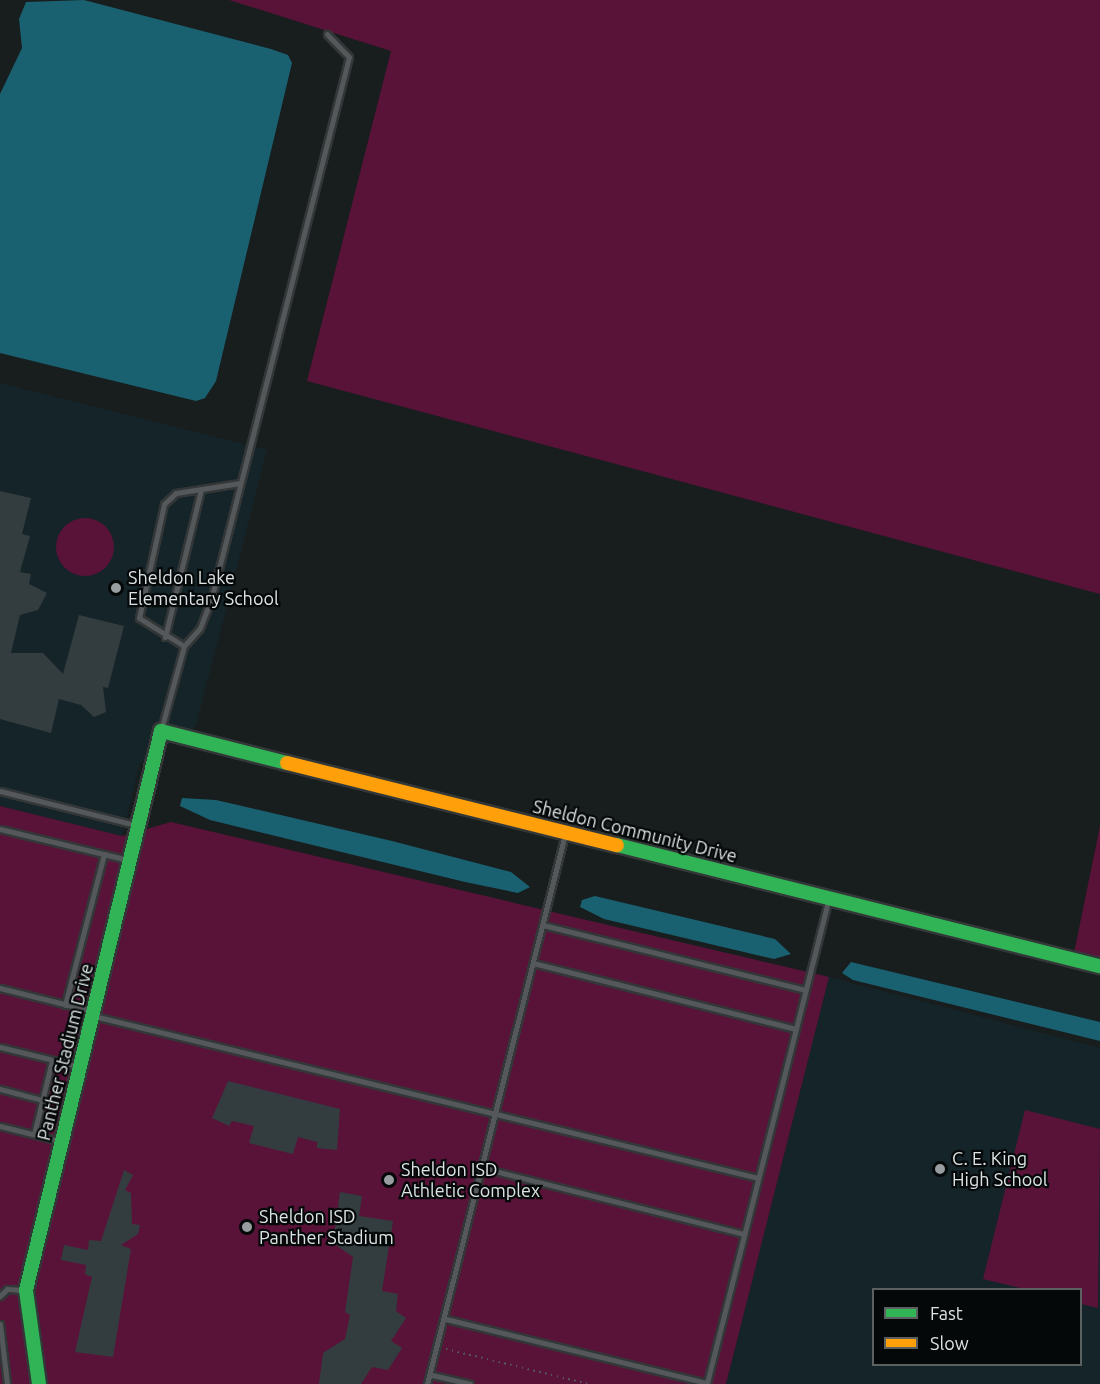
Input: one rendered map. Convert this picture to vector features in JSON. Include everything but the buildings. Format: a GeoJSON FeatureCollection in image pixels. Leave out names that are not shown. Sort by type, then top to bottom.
{"type":"FeatureCollection","features":[{"type":"Feature","properties":{"kind":"street","name":"Panther Stadium Drive"},"geometry":{"type":"LineString","coordinates":[[39,1384],[26,1290],[161,731]]}},
{"type":"Feature","properties":{"kind":"street","name":"Sheldon Community Drive"},"geometry":{"type":"LineString","coordinates":[[161,731],[1100,966]]}},
{"type":"Feature","properties":{"kind":"lane"},"geometry":{"type":"LineString","coordinates":[[161,731],[184,646],[200,628],[211,600],[349,57],[327,34]]}},
{"type":"Feature","properties":{"kind":"lane"},"geometry":{"type":"LineString","coordinates":[[184,646],[165,637],[139,618],[164,504],[176,493],[240,483]]}},
{"type":"Feature","properties":{"kind":"lane"},"geometry":{"type":"LineString","coordinates":[[165,637],[201,489]]}},
{"type":"Feature","properties":{"kind":"lane"},"geometry":{"type":"LineString","coordinates":[[0,791],[138,825]]}},
{"type":"Feature","properties":{"kind":"lane"},"geometry":{"type":"LineString","coordinates":[[0,829],[129,861]]}},
{"type":"Feature","properties":{"kind":"lane"},"geometry":{"type":"LineString","coordinates":[[427,1384],[432,1375],[439,1347],[565,832]]}},
{"type":"Feature","properties":{"kind":"lane"},"geometry":{"type":"LineString","coordinates":[[65,1005],[104,854]]}},
{"type":"Feature","properties":{"kind":"lane"},"geometry":{"type":"LineString","coordinates":[[446,1318],[707,1383],[828,898]]}},
{"type":"Feature","properties":{"kind":"lane"},"geometry":{"type":"LineString","coordinates":[[543,925],[805,990]]}},
{"type":"Feature","properties":{"kind":"lane"},"geometry":{"type":"LineString","coordinates":[[533,963],[795,1029]]}},
{"type":"Feature","properties":{"kind":"lane"},"geometry":{"type":"LineString","coordinates":[[0,988],[93,1014],[758,1178]]}},
{"type":"Feature","properties":{"kind":"lane"},"geometry":{"type":"LineString","coordinates":[[0,1047],[80,1067]]}},
{"type":"Feature","properties":{"kind":"lane"},"geometry":{"type":"LineString","coordinates":[[34,1134],[52,1060]]}},
{"type":"Feature","properties":{"kind":"lane"},"geometry":{"type":"LineString","coordinates":[[0,1089],[42,1100]]}},
{"type":"Feature","properties":{"kind":"lane"},"geometry":{"type":"LineString","coordinates":[[0,1126],[62,1142]]}},
{"type":"Feature","properties":{"kind":"lane"},"geometry":{"type":"LineString","coordinates":[[483,1168],[744,1234]]}},
{"type":"Feature","properties":{"kind":"lane"},"geometry":{"type":"LineString","coordinates":[[0,1296],[8,1289],[26,1290]]}},
{"type":"Feature","properties":{"kind":"lane"},"geometry":{"type":"LineString","coordinates":[[0,1323],[7,1384]]}},
{"type":"Feature","properties":{"kind":"lane"},"geometry":{"type":"LineString","coordinates":[[432,1375],[467,1384]]}},
{"type":"Feature","properties":{"kind":"path"},"geometry":{"type":"LineString","coordinates":[[439,1347],[589,1384]]}},
{"type":"Feature","properties":{"kind":"shaded area"},"geometry":{"type":"Polygon","coordinates":[[[229,0],[1100,0],[1100,594],[307,381],[391,51],[229,0]]]}},
{"type":"Feature","properties":{"kind":"shaded area","name":"Sheldon Lake Elementary School"},"geometry":{"type":"Polygon","coordinates":[[[0,383],[267,450],[196,726],[140,763],[122,836],[0,806],[0,383]]]}},
{"type":"Feature","properties":{"kind":"shaded area"},"geometry":{"type":"Polygon","coordinates":[[[79,518],[91,518],[106,526],[114,541],[114,553],[106,568],[91,576],[79,576],[64,568],[56,553],[56,541],[64,526],[79,518]]]}},
{"type":"Feature","properties":{"kind":"shaded area","name":"Sheldon ISD Athletic Complex"},"geometry":{"type":"Polygon","coordinates":[[[0,806],[122,836],[171,822],[829,977],[726,1384],[0,1384],[0,806]]]}},
{"type":"Feature","properties":{"kind":"shaded area"},"geometry":{"type":"Polygon","coordinates":[[[1100,826],[1100,960],[1074,953],[1100,826]]]}},
{"type":"Feature","properties":{"kind":"shaded area","name":"C. E. King High School"},"geometry":{"type":"Polygon","coordinates":[[[829,977],[1100,1048],[1100,1384],[726,1384],[829,977]]]}},
{"type":"Feature","properties":{"kind":"shaded area"},"geometry":{"type":"Polygon","coordinates":[[[1025,1110],[1100,1129],[1098,1308],[1082,1304],[1082,1288],[1020,1288],[983,1279],[1025,1110]]]}},
{"type":"Feature","properties":{"kind":"water"},"geometry":{"type":"Polygon","coordinates":[[[84,0],[271,49],[288,55],[292,63],[216,381],[205,398],[196,401],[0,353],[0,94],[22,48],[19,19],[26,2],[84,0]]]}},
{"type":"Feature","properties":{"kind":"water"},"geometry":{"type":"Polygon","coordinates":[[[182,798],[216,800],[392,841],[511,872],[530,887],[518,893],[465,882],[210,820],[180,806],[182,798]]]}},
{"type":"Feature","properties":{"kind":"water"},"geometry":{"type":"Polygon","coordinates":[[[595,896],[775,939],[791,954],[774,959],[604,919],[580,907],[582,900],[595,896]]]}},
{"type":"Feature","properties":{"kind":"water"},"geometry":{"type":"Polygon","coordinates":[[[851,962],[1100,1022],[1100,1041],[853,980],[842,973],[851,962]]]}},
{"type":"Feature","properties":{"kind":"traffic: fast"},"geometry":{"type":"LineString","coordinates":[[39,1384],[26,1290],[161,731],[287,763]]}},
{"type":"Feature","properties":{"kind":"traffic: fast"},"geometry":{"type":"LineString","coordinates":[[617,845],[1100,966]]}},
{"type":"Feature","properties":{"kind":"traffic: slow"},"geometry":{"type":"LineString","coordinates":[[287,763],[617,845]]}},
{"type":"Feature","properties":{"kind":"place","name":"Sheldon Lake Elementary School"},"geometry":{"type":"Point","coordinates":[116,588]}},
{"type":"Feature","properties":{"kind":"place","name":"C. E. King High School"},"geometry":{"type":"Point","coordinates":[940,1169]}},
{"type":"Feature","properties":{"kind":"place","name":"Sheldon ISD Athletic Complex"},"geometry":{"type":"Point","coordinates":[389,1180]}},
{"type":"Feature","properties":{"kind":"place","name":"Sheldon ISD Panther Stadium"},"geometry":{"type":"Point","coordinates":[247,1227]}}]}
